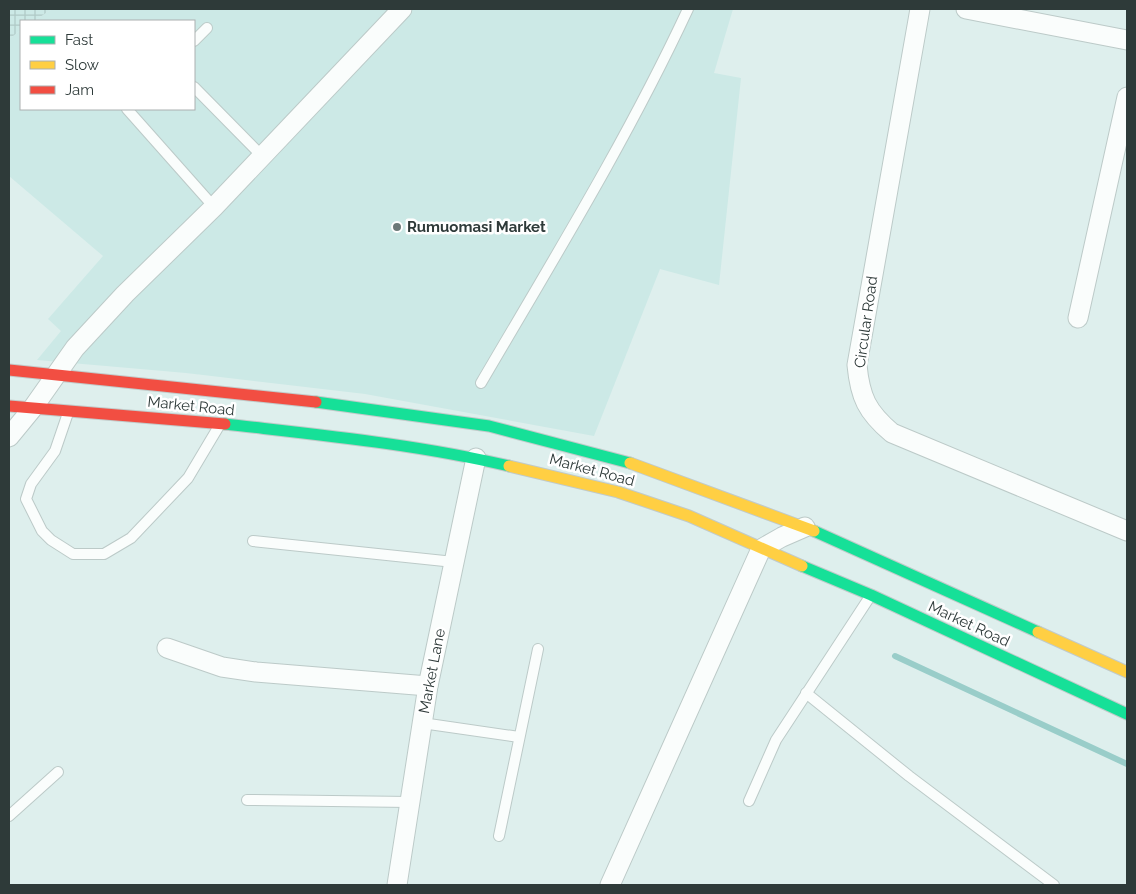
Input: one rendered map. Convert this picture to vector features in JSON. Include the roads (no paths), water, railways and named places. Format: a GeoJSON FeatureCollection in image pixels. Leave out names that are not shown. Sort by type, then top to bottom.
{"type":"FeatureCollection","features":[{"type":"Feature","properties":{"kind":"main road","name":"Market Road"},"geometry":{"type":"LineString","coordinates":[[9,370],[364,407],[489,426],[627,462],[805,527],[1127,672]]}},
{"type":"Feature","properties":{"kind":"main road","name":"Market Road"},"geometry":{"type":"LineString","coordinates":[[9,406],[69,412],[172,418],[368,440],[476,458],[618,492],[689,516],[761,549],[871,595],[1127,714]]}},
{"type":"Feature","properties":{"kind":"street"},"geometry":{"type":"LineString","coordinates":[[9,437],[32,409],[75,348],[125,294],[214,207],[402,9]]}},
{"type":"Feature","properties":{"kind":"street","name":"Circular Road"},"geometry":{"type":"LineString","coordinates":[[920,9],[857,365],[859,390],[870,412],[892,433],[1127,530]]}},
{"type":"Feature","properties":{"kind":"street"},"geometry":{"type":"LineString","coordinates":[[966,9],[1127,40]]}},
{"type":"Feature","properties":{"kind":"street"},"geometry":{"type":"LineString","coordinates":[[1078,318],[1127,97]]}},
{"type":"Feature","properties":{"kind":"street","name":"Market Lane"},"geometry":{"type":"LineString","coordinates":[[397,885],[428,686],[476,458]]}},
{"type":"Feature","properties":{"kind":"street"},"geometry":{"type":"LineString","coordinates":[[610,885],[761,549],[805,527]]}},
{"type":"Feature","properties":{"kind":"street"},"geometry":{"type":"LineString","coordinates":[[167,648],[222,667],[256,672],[428,686]]}},
{"type":"Feature","properties":{"kind":"lane"},"geometry":{"type":"LineString","coordinates":[[481,383],[586,204],[672,43],[688,9]]}},
{"type":"Feature","properties":{"kind":"lane"},"geometry":{"type":"LineString","coordinates":[[195,40],[207,28]]}},
{"type":"Feature","properties":{"kind":"lane"},"geometry":{"type":"LineString","coordinates":[[195,88],[262,156]]}},
{"type":"Feature","properties":{"kind":"lane"},"geometry":{"type":"LineString","coordinates":[[127,110],[214,207]]}},
{"type":"Feature","properties":{"kind":"lane"},"geometry":{"type":"LineString","coordinates":[[69,412],[55,451],[31,484],[26,499],[42,531],[73,554],[104,554],[131,538],[188,478],[221,424]]}},
{"type":"Feature","properties":{"kind":"lane"},"geometry":{"type":"LineString","coordinates":[[253,540],[454,562]]}},
{"type":"Feature","properties":{"kind":"lane"},"geometry":{"type":"LineString","coordinates":[[749,801],[776,740],[871,595]]}},
{"type":"Feature","properties":{"kind":"lane"},"geometry":{"type":"LineString","coordinates":[[499,836],[538,649]]}},
{"type":"Feature","properties":{"kind":"lane"},"geometry":{"type":"LineString","coordinates":[[806,692],[887,759],[1054,885]]}},
{"type":"Feature","properties":{"kind":"lane"},"geometry":{"type":"LineString","coordinates":[[422,723],[519,737]]}},
{"type":"Feature","properties":{"kind":"lane"},"geometry":{"type":"LineString","coordinates":[[9,816],[58,772]]}},
{"type":"Feature","properties":{"kind":"lane"},"geometry":{"type":"LineString","coordinates":[[247,800],[410,802]]}},
{"type":"Feature","properties":{"kind":"waterway"},"geometry":{"type":"LineString","coordinates":[[895,656],[1127,764]]}},
{"type":"Feature","properties":{"kind":"place","name":"Rumuomasi Market"},"geometry":{"type":"Point","coordinates":[397,227]}}]}
